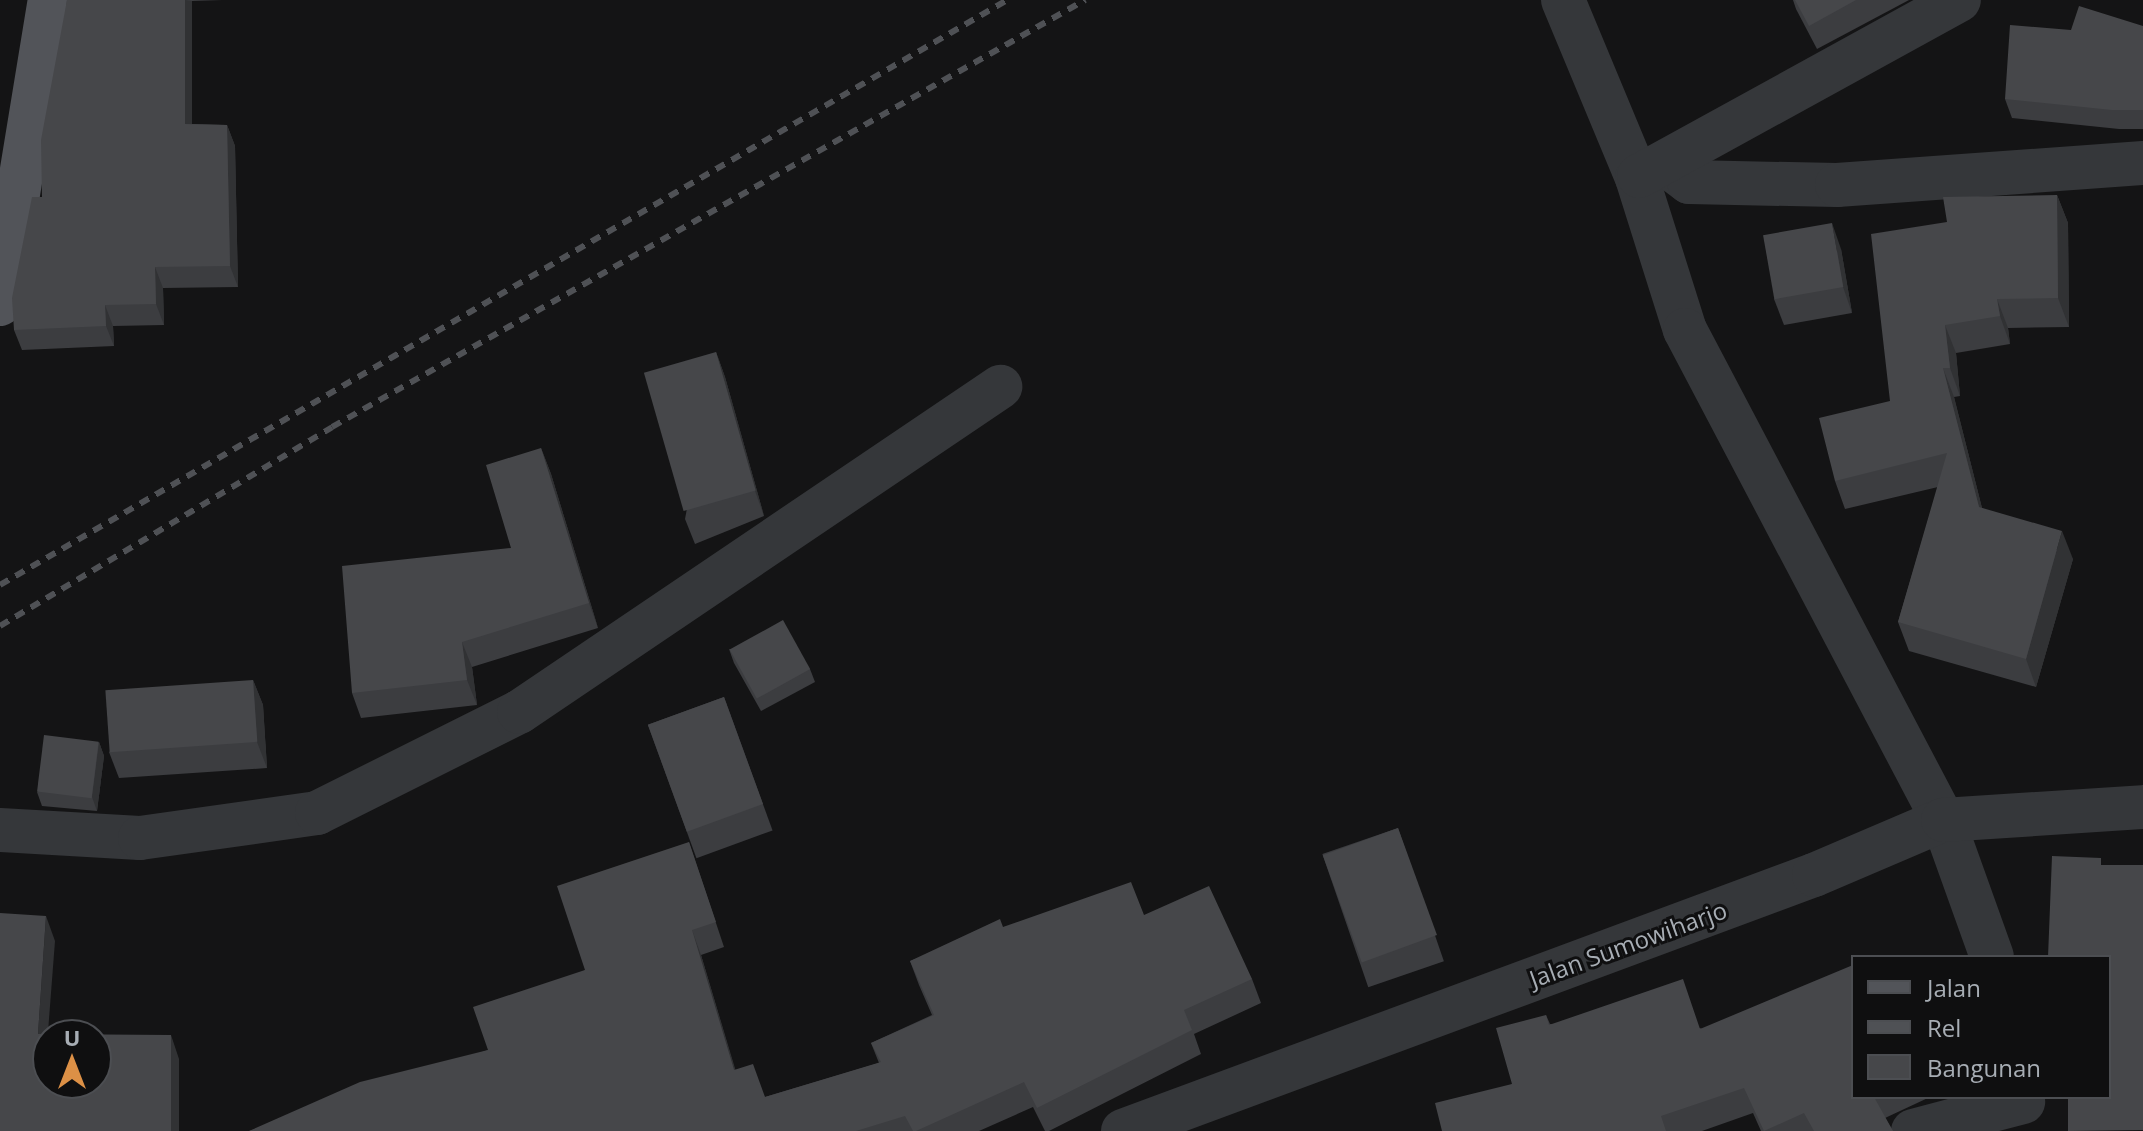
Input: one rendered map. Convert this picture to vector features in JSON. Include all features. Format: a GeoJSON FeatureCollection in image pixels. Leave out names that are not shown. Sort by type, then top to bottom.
{"type":"FeatureCollection","features":[{"type":"Feature","properties":{"kind":"main road"},"geometry":{"type":"LineString","coordinates":[[0,304],[50,0]]}},
{"type":"Feature","properties":{"kind":"street"},"geometry":{"type":"LineString","coordinates":[[1563,0],[1651,171],[1685,330],[1943,820],[1991,955]]}},
{"type":"Feature","properties":{"kind":"street"},"geometry":{"type":"LineString","coordinates":[[1651,171],[1698,138],[1959,0]]}},
{"type":"Feature","properties":{"kind":"street"},"geometry":{"type":"LineString","coordinates":[[1651,171],[1689,182],[1837,185],[2143,163]]}},
{"type":"Feature","properties":{"kind":"street"},"geometry":{"type":"LineString","coordinates":[[0,830],[140,838],[317,813],[519,712],[882,474],[946,418],[1000,387]]}},
{"type":"Feature","properties":{"kind":"street","name":"Jalan Sumowiharjo"},"geometry":{"type":"LineString","coordinates":[[1123,1131],[1814,875],[1943,820],[2143,807]]}},
{"type":"Feature","properties":{"kind":"street"},"geometry":{"type":"LineString","coordinates":[[1913,1131],[2024,1110]]}},
{"type":"Feature","properties":{"kind":"building"},"geometry":{"type":"Polygon","coordinates":[[[67,0],[185,0],[185,124],[227,125],[230,266],[155,267],[156,304],[105,305],[106,326],[14,330],[12,298],[32,197],[42,197],[41,140],[67,0]]]}},
{"type":"Feature","properties":{"kind":"building"},"geometry":{"type":"Polygon","coordinates":[[[1795,0],[1856,0],[1809,26],[1795,0]]]}},
{"type":"Feature","properties":{"kind":"building"},"geometry":{"type":"Polygon","coordinates":[[[2079,6],[2143,26],[2143,110],[2112,110],[2005,99],[2010,25],[2071,30],[2079,6]]]}},
{"type":"Feature","properties":{"kind":"building"},"geometry":{"type":"Polygon","coordinates":[[[2057,195],[2058,298],[1997,299],[2000,316],[1945,325],[1950,368],[1943,368],[1979,507],[2062,531],[2026,659],[1898,622],[1947,453],[1835,481],[1819,418],[1890,401],[1871,234],[1947,222],[1943,197],[2057,195]]]}},
{"type":"Feature","properties":{"kind":"building"},"geometry":{"type":"Polygon","coordinates":[[[1832,223],[1843,287],[1774,299],[1763,235],[1832,223]]]}},
{"type":"Feature","properties":{"kind":"building"},"geometry":{"type":"Polygon","coordinates":[[[716,352],[756,490],[684,511],[644,373],[716,352]]]}},
{"type":"Feature","properties":{"kind":"building"},"geometry":{"type":"Polygon","coordinates":[[[541,448],[589,603],[462,642],[467,680],[352,693],[342,566],[511,548],[486,465],[541,448]]]}},
{"type":"Feature","properties":{"kind":"building"},"geometry":{"type":"Polygon","coordinates":[[[783,620],[810,669],[757,699],[730,650],[783,620]]]}},
{"type":"Feature","properties":{"kind":"building"},"geometry":{"type":"Polygon","coordinates":[[[253,680],[257,742],[110,752],[105,690],[253,680]]]}},
{"type":"Feature","properties":{"kind":"building"},"geometry":{"type":"Polygon","coordinates":[[[724,697],[763,804],[687,832],[648,725],[724,697]]]}},
{"type":"Feature","properties":{"kind":"building"},"geometry":{"type":"Polygon","coordinates":[[[44,735],[99,742],[92,798],[37,792],[44,735]]]}},
{"type":"Feature","properties":{"kind":"building"},"geometry":{"type":"Polygon","coordinates":[[[1398,828],[1437,935],[1362,962],[1323,855],[1398,828]]]}},
{"type":"Feature","properties":{"kind":"building"},"geometry":{"type":"Polygon","coordinates":[[[689,842],[716,922],[692,930],[734,1070],[753,1064],[765,1097],[881,1062],[871,1043],[934,1015],[910,961],[1000,919],[1003,927],[1131,882],[1144,915],[1209,886],[1252,979],[1184,1010],[1192,1030],[1037,1108],[1024,1082],[916,1131],[913,1131],[905,1116],[856,1131],[249,1131],[360,1082],[488,1050],[473,1007],[585,970],[557,886],[689,842]]]}},
{"type":"Feature","properties":{"kind":"building"},"geometry":{"type":"Polygon","coordinates":[[[2052,856],[2101,858],[2101,865],[2143,865],[2143,1130],[2068,1131],[2068,1099],[2111,1099],[2111,955],[2048,955],[2052,856]]]}},
{"type":"Feature","properties":{"kind":"building"},"geometry":{"type":"Polygon","coordinates":[[[0,913],[46,916],[39,1019],[32,1019],[32,1099],[112,1099],[112,1035],[171,1035],[171,1131],[0,1131],[0,913]]]}},
{"type":"Feature","properties":{"kind":"building"},"geometry":{"type":"Polygon","coordinates":[[[1851,966],[1851,1099],[1875,1099],[1893,1131],[1814,1131],[1804,1113],[1764,1131],[1744,1088],[1661,1116],[1666,1131],[1442,1131],[1435,1103],[1512,1084],[1496,1028],[1546,1015],[1549,1025],[1683,979],[1700,1029],[1851,966]]]}},
{"type":"Feature","properties":{"kind":"railway"},"geometry":{"type":"LineString","coordinates":[[0,585],[1007,0]]}},
{"type":"Feature","properties":{"kind":"railway"},"geometry":{"type":"LineString","coordinates":[[0,626],[332,427],[1085,0]]}}]}
